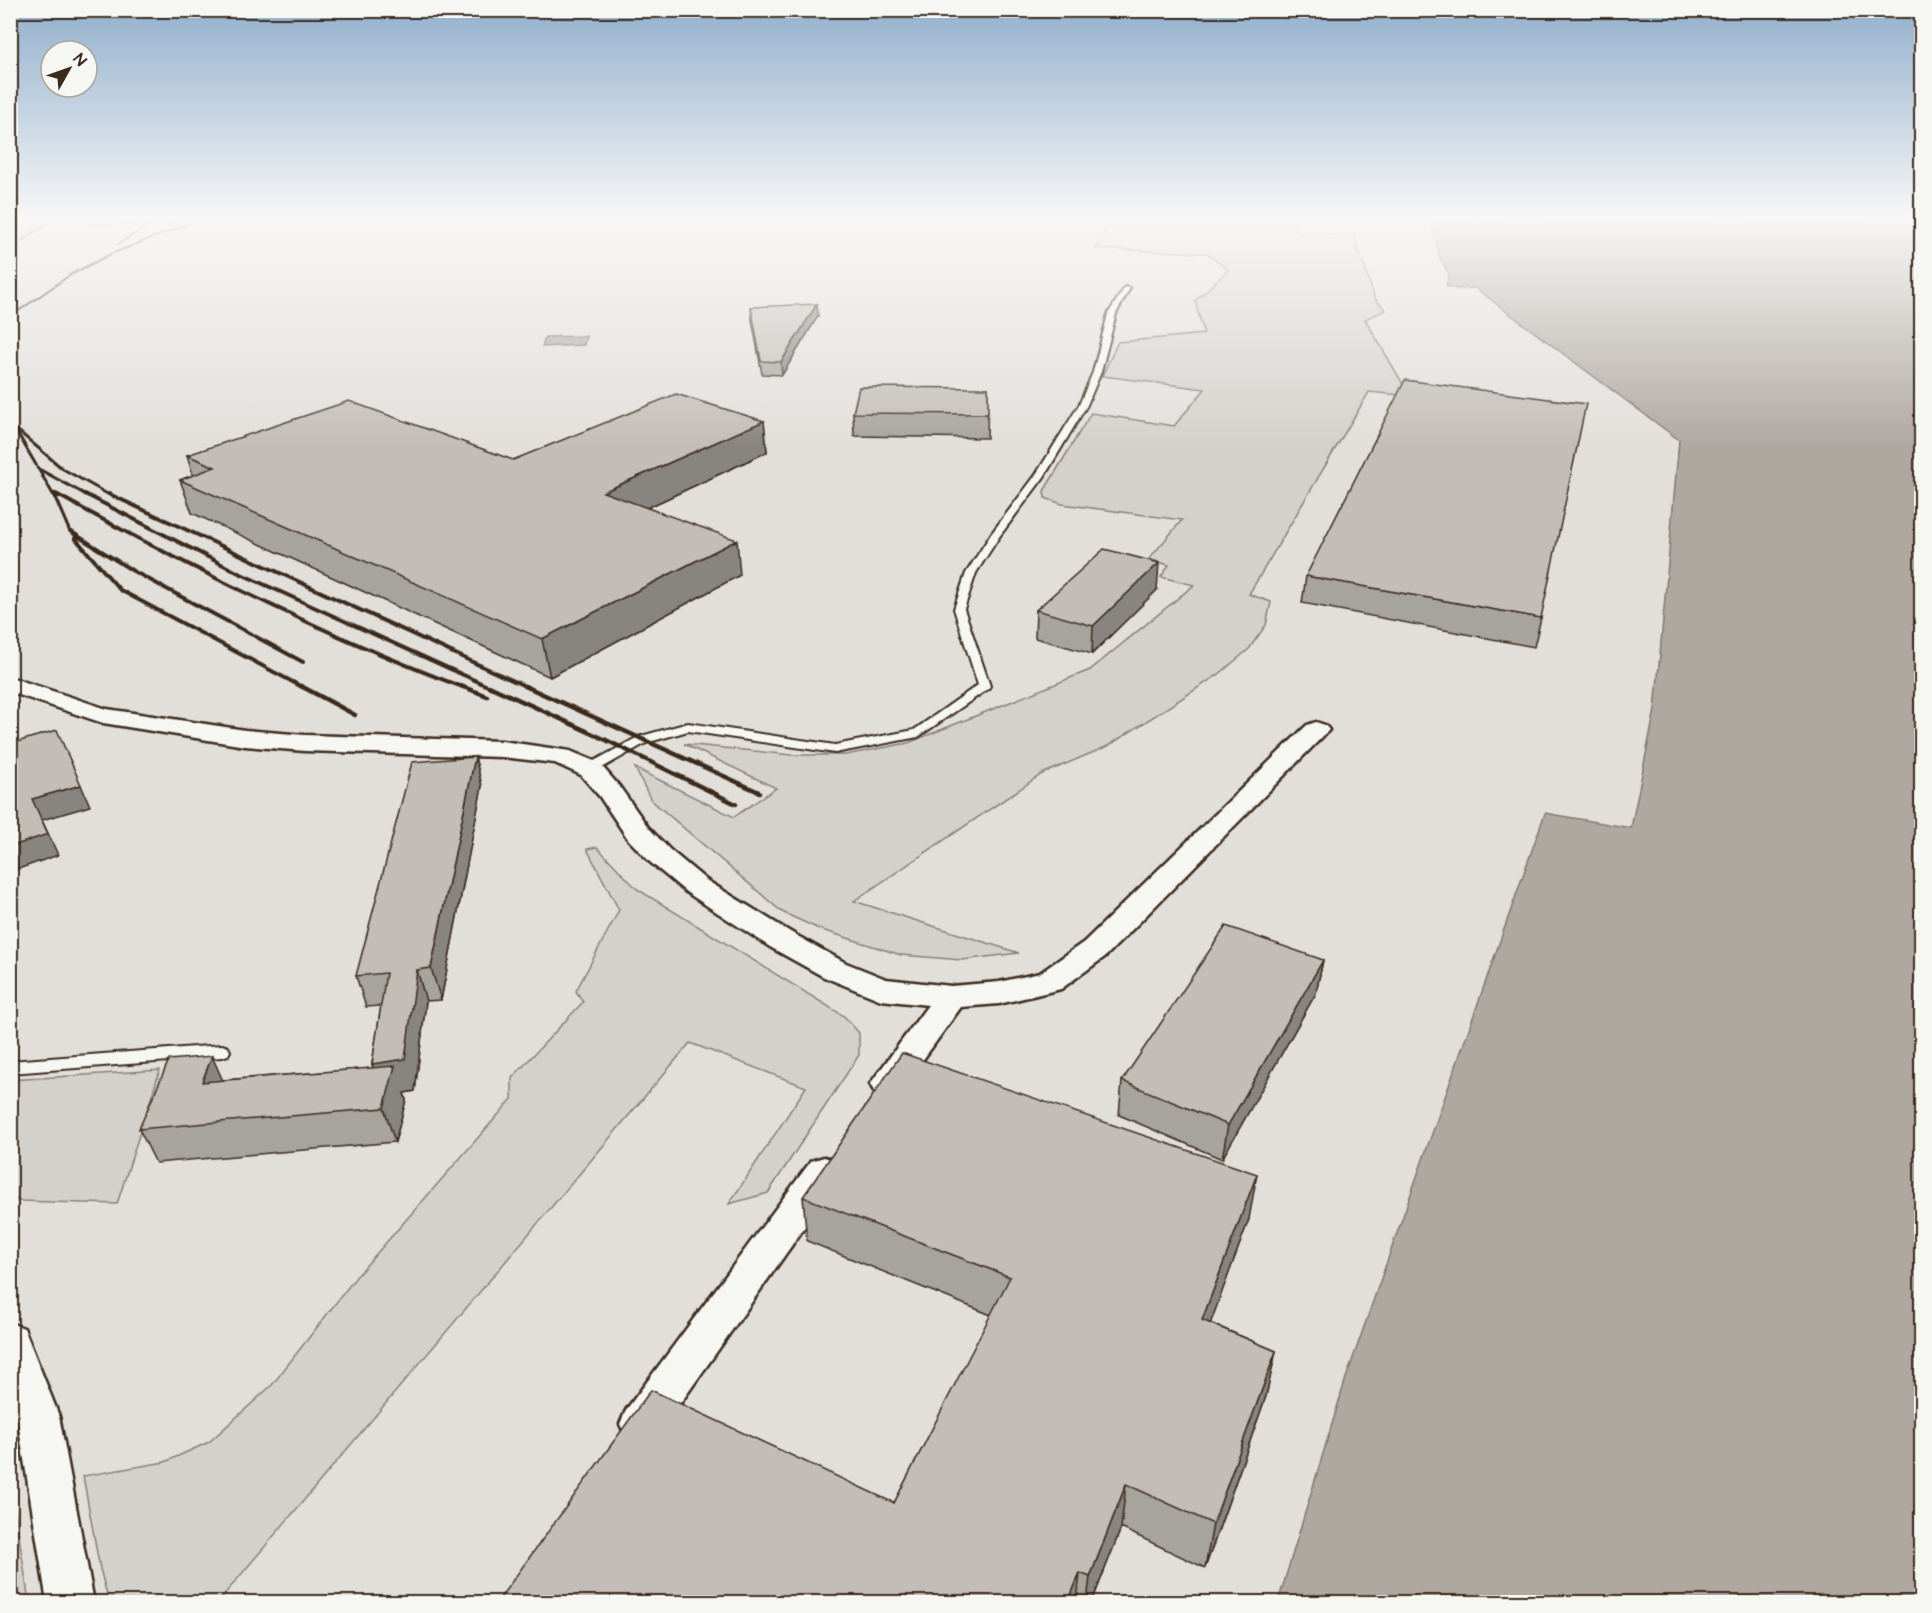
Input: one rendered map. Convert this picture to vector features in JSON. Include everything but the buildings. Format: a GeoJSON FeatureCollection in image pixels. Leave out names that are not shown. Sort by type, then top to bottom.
{"type":"FeatureCollection","features":[{"type":"Feature","properties":{"kind":"street"},"geometry":{"type":"LineString","coordinates":[[10,684],[103,716],[245,738],[305,743],[540,752],[561,756],[590,769],[610,792],[638,832],[660,856],[696,886],[781,940],[836,970],[881,989],[951,997],[999,993],[1050,981],[1095,949],[1316,730]]}},
{"type":"Feature","properties":{"kind":"street"},"geometry":{"type":"LineString","coordinates":[[623,1449],[951,997]]}},
{"type":"Feature","properties":{"kind":"street"},"geometry":{"type":"LineString","coordinates":[[10,1341],[38,1416],[71,1602]]}},
{"type":"Feature","properties":{"kind":"lane"},"geometry":{"type":"LineString","coordinates":[[590,769],[642,740],[688,727],[835,749],[918,733],[984,686],[959,609],[971,573],[995,536],[1039,477],[1083,405],[1097,372],[1112,314],[1122,296]]}},
{"type":"Feature","properties":{"kind":"lane"},"geometry":{"type":"LineString","coordinates":[[10,1067],[222,1051]]}},
{"type":"Feature","properties":{"kind":"shaded area"},"geometry":{"type":"Polygon","coordinates":[[[11,296],[1486,296],[1679,440],[1655,710],[1632,828],[1545,813],[1346,1378],[1278,1602],[11,1602],[11,296]]]}},
{"type":"Feature","properties":{"kind":"shaded area"},"geometry":{"type":"Polygon","coordinates":[[[1200,296],[1374,296],[1386,310],[1365,319],[1410,396],[1369,392],[1249,594],[1271,602],[1266,625],[1249,649],[1218,675],[1108,746],[1042,774],[854,901],[1019,953],[962,960],[901,955],[819,929],[782,912],[651,800],[635,768],[734,817],[776,788],[684,744],[792,755],[845,755],[908,743],[1090,670],[1194,585],[1161,577],[1169,565],[1149,559],[1182,520],[1062,504],[1045,498],[1044,491],[1091,413],[1174,426],[1205,389],[1102,376],[1118,342],[1204,334],[1195,301],[1200,296]]]}},
{"type":"Feature","properties":{"kind":"shaded area"},"geometry":{"type":"Polygon","coordinates":[[[1486,296],[1921,296],[1921,1602],[1278,1602],[1346,1378],[1545,813],[1631,828],[1655,710],[1679,440],[1486,296]]]}},
{"type":"Feature","properties":{"kind":"shaded area"},"geometry":{"type":"Polygon","coordinates":[[[586,336],[584,345],[542,347],[545,337],[586,336]]]}},
{"type":"Feature","properties":{"kind":"shaded area"},"geometry":{"type":"Polygon","coordinates":[[[597,847],[637,889],[844,1016],[859,1033],[859,1055],[768,1193],[729,1204],[806,1087],[690,1043],[218,1602],[109,1602],[100,1569],[83,1476],[165,1462],[209,1442],[272,1385],[356,1277],[512,1099],[512,1078],[583,1002],[576,991],[619,910],[587,849],[597,847]]]}},
{"type":"Feature","properties":{"kind":"shaded area"},"geometry":{"type":"Polygon","coordinates":[[[160,1070],[117,1204],[19,1201],[11,1197],[10,1080],[160,1070]]]}},
{"type":"Feature","properties":{"kind":"shaded area"},"geometry":{"type":"Polygon","coordinates":[[[11,1482],[29,1602],[11,1602],[11,1482]]]}},
{"type":"Feature","properties":{"kind":"railway"},"geometry":{"type":"LineString","coordinates":[[10,317],[40,296]]}},
{"type":"Feature","properties":{"kind":"railway"},"geometry":{"type":"LineString","coordinates":[[10,420],[38,469]]}},
{"type":"Feature","properties":{"kind":"railway"},"geometry":{"type":"LineString","coordinates":[[17,430],[63,469],[111,496]]}},
{"type":"Feature","properties":{"kind":"railway"},"geometry":{"type":"LineString","coordinates":[[38,469],[88,496]]}},
{"type":"Feature","properties":{"kind":"railway"},"geometry":{"type":"LineString","coordinates":[[38,469],[54,496]]}},
{"type":"Feature","properties":{"kind":"railway"},"geometry":{"type":"LineString","coordinates":[[53,493],[58,496]]}},
{"type":"Feature","properties":{"kind":"railway"},"geometry":{"type":"LineString","coordinates":[[54,494],[70,531],[133,571],[303,662]]}},
{"type":"Feature","properties":{"kind":"railway"},"geometry":{"type":"LineString","coordinates":[[56,494],[156,548],[308,623],[465,688]]}},
{"type":"Feature","properties":{"kind":"railway"},"geometry":{"type":"LineString","coordinates":[[85,494],[239,573],[492,688]]}},
{"type":"Feature","properties":{"kind":"railway"},"geometry":{"type":"LineString","coordinates":[[109,494],[529,688]]}},
{"type":"Feature","properties":{"kind":"railway"},"geometry":{"type":"LineString","coordinates":[[75,538],[120,590],[304,688]]}},
{"type":"Feature","properties":{"kind":"railway"},"geometry":{"type":"LineString","coordinates":[[301,686],[355,715]]}},
{"type":"Feature","properties":{"kind":"railway"},"geometry":{"type":"LineString","coordinates":[[461,686],[487,696]]}},
{"type":"Feature","properties":{"kind":"railway"},"geometry":{"type":"LineString","coordinates":[[489,686],[736,804]]}},
{"type":"Feature","properties":{"kind":"railway"},"geometry":{"type":"LineString","coordinates":[[525,686],[759,792]]}}]}
